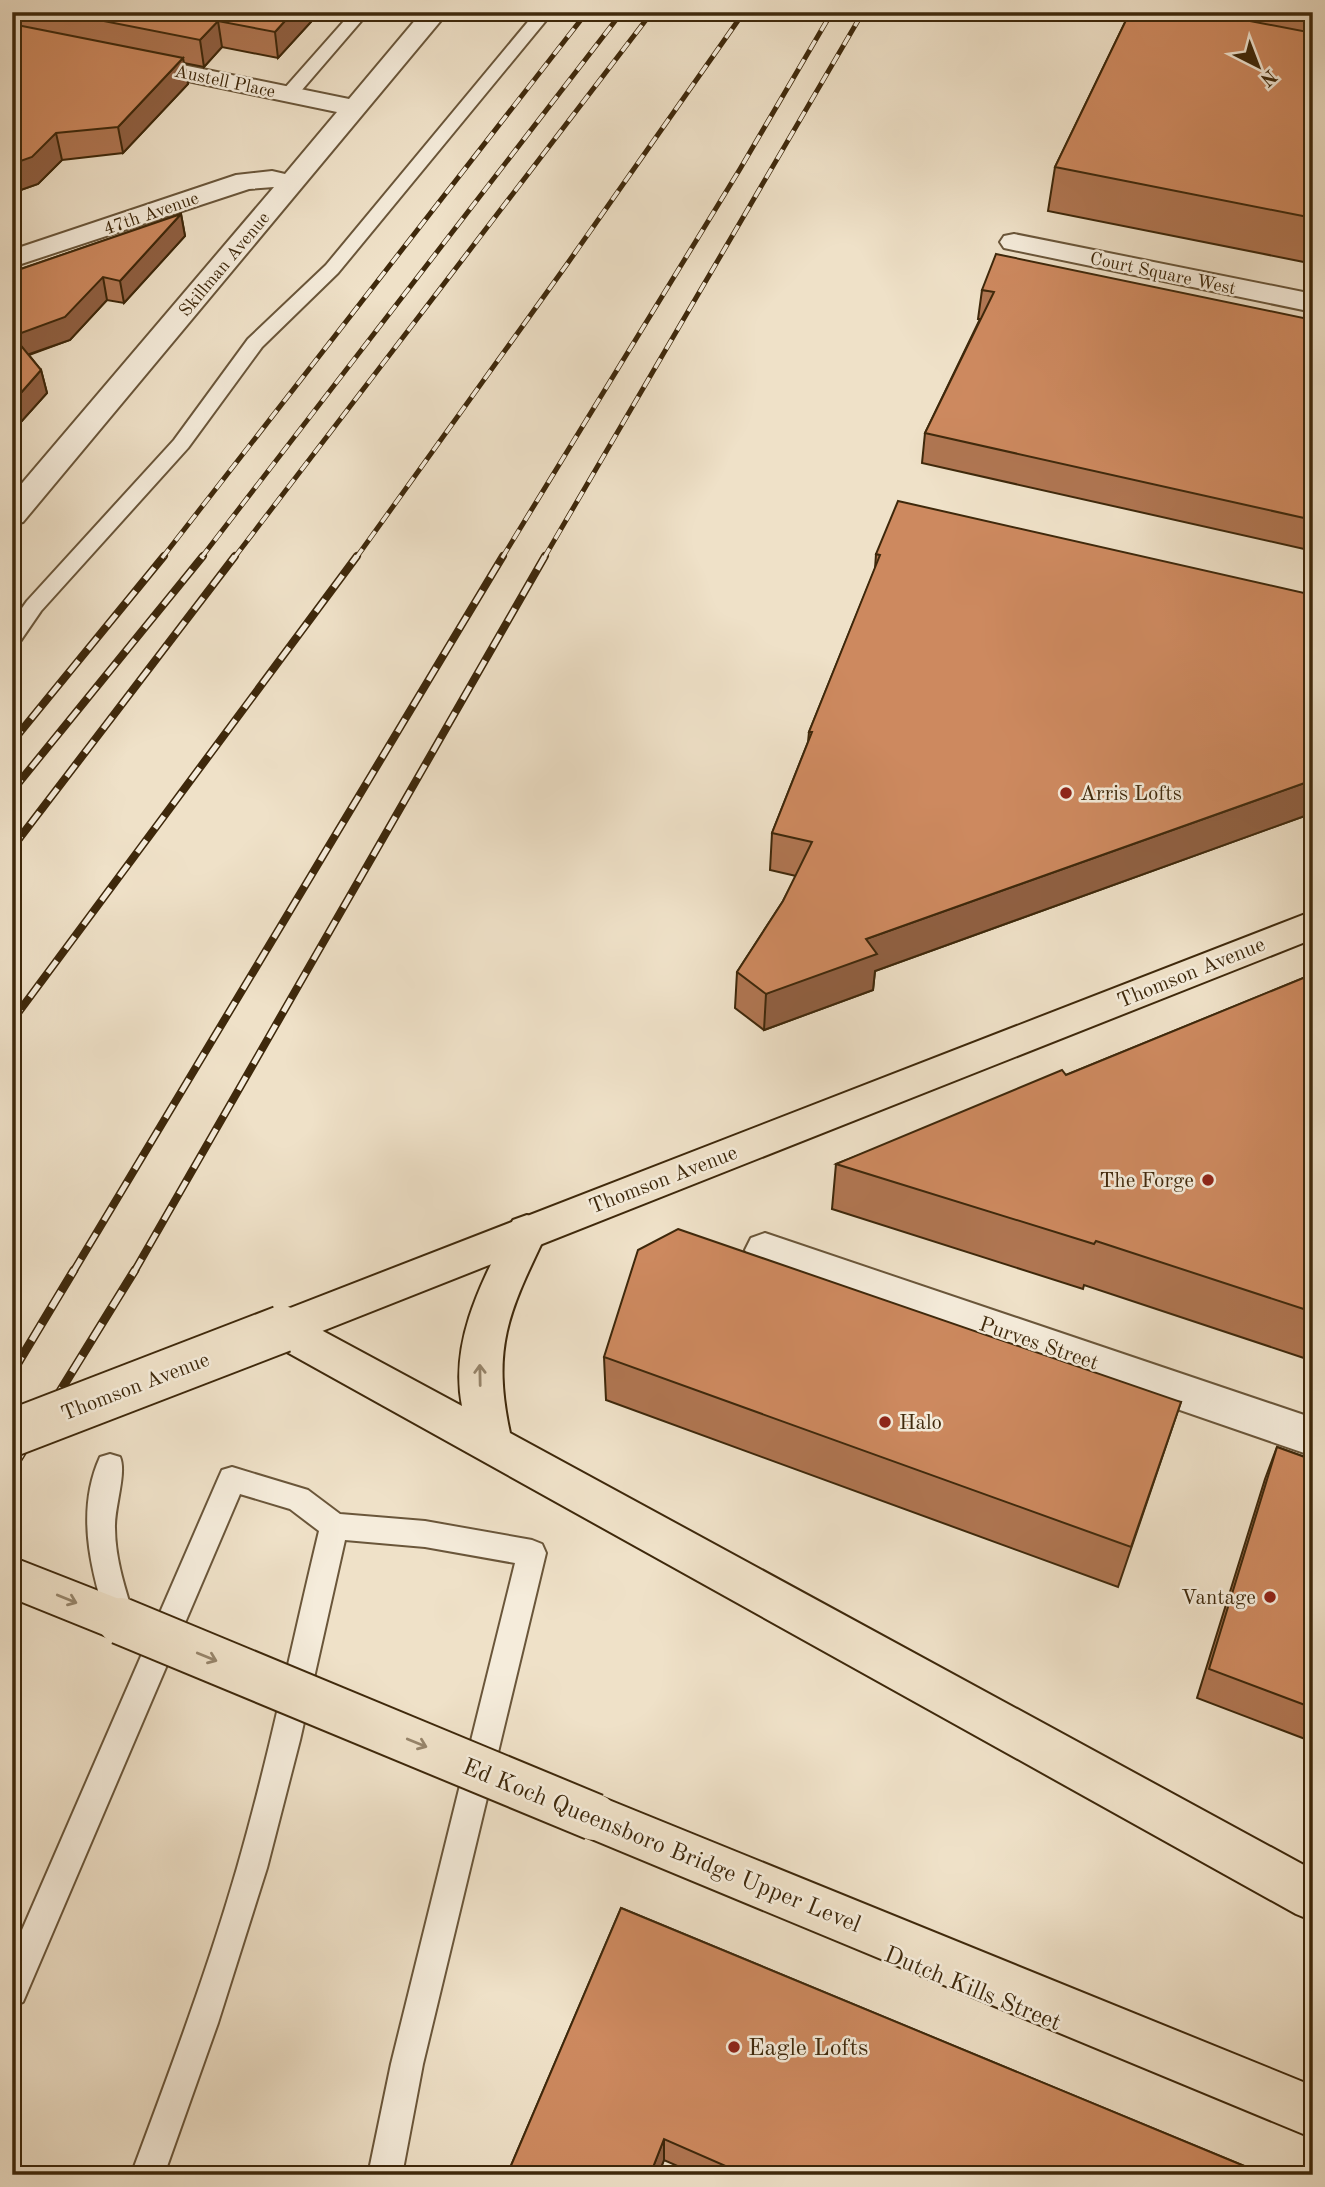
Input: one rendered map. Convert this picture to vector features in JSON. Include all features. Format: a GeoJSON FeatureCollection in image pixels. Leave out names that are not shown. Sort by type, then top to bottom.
{"type":"FeatureCollection","features":[{"type":"Feature","properties":{"kind":"main road","name":"Thomson Avenue"},"geometry":{"type":"LineString","coordinates":[[12,1433],[1313,924]]}},
{"type":"Feature","properties":{"kind":"main road"},"geometry":{"type":"LineString","coordinates":[[491,1442],[480,1391],[482,1339],[488,1317],[527,1232]]}},
{"type":"Feature","properties":{"kind":"main road"},"geometry":{"type":"LineString","coordinates":[[282,1329],[1313,1897]]}},
{"type":"Feature","properties":{"kind":"main road","name":"Ed Koch Queensboro Bridge Upper Level"},"geometry":{"type":"LineString","coordinates":[[12,1577],[1313,2112]]}},
{"type":"Feature","properties":{"kind":"street","name":"Skillman Avenue"},"geometry":{"type":"LineString","coordinates":[[12,515],[436,12]]}},
{"type":"Feature","properties":{"kind":"street","name":"Austell Place"},"geometry":{"type":"LineString","coordinates":[[104,57],[355,108]]}},
{"type":"Feature","properties":{"kind":"street","name":"47th Avenue"},"geometry":{"type":"LineString","coordinates":[[12,259],[246,180],[272,179],[292,183]]}},
{"type":"Feature","properties":{"kind":"street","name":"Court Square West"},"geometry":{"type":"LineString","coordinates":[[1014,242],[1313,303]]}},
{"type":"Feature","properties":{"kind":"street","name":"Purves Street"},"geometry":{"type":"LineString","coordinates":[[765,1250],[1313,1437]]}},
{"type":"Feature","properties":{"kind":"street","name":"Dutch Kills Street"},"geometry":{"type":"LineString","coordinates":[[519,1798],[933,1972],[1313,2126]]}},
{"type":"Feature","properties":{"kind":"lane"},"geometry":{"type":"LineString","coordinates":[[289,94],[361,12]]}},
{"type":"Feature","properties":{"kind":"lane"},"geometry":{"type":"LineString","coordinates":[[12,638],[34,606],[181,444],[255,343],[332,269],[545,12]]}},
{"type":"Feature","properties":{"kind":"lane"},"geometry":{"type":"LineString","coordinates":[[110,1466],[103,1493],[99,1545],[104,1571],[121,1621]]}},
{"type":"Feature","properties":{"kind":"lane"},"geometry":{"type":"LineString","coordinates":[[12,1992],[232,1479],[298,1499],[334,1526],[425,1534],[532,1553],[407,2064],[385,2175]]}},
{"type":"Feature","properties":{"kind":"lane"},"geometry":{"type":"LineString","coordinates":[[147,2175],[224,1963],[253,1867],[334,1526]]}},
{"type":"Feature","properties":{"kind":"building"},"geometry":{"type":"Polygon","coordinates":[[[58,12],[293,12],[275,32],[218,21],[200,40],[58,12]]]}},
{"type":"Feature","properties":{"kind":"building"},"geometry":{"type":"Polygon","coordinates":[[[1130,12],[1203,12],[1313,33],[1313,218],[1055,167],[1130,12]]]}},
{"type":"Feature","properties":{"kind":"building"},"geometry":{"type":"Polygon","coordinates":[[[12,24],[183,58],[118,127],[56,133],[32,157],[12,164],[12,24]]]}},
{"type":"Feature","properties":{"kind":"building"},"geometry":{"type":"Polygon","coordinates":[[[181,214],[120,281],[103,277],[65,317],[13,336],[41,370],[12,403],[12,272],[181,214]]]}},
{"type":"Feature","properties":{"kind":"building"},"geometry":{"type":"Polygon","coordinates":[[[996,254],[1313,320],[1313,520],[925,433],[994,292],[982,290],[996,254]]]}},
{"type":"Feature","properties":{"kind":"building","name":"Arris Lofts"},"geometry":{"type":"Polygon","coordinates":[[[898,501],[1313,595],[1313,780],[866,939],[877,954],[766,994],[737,972],[783,901],[812,842],[772,833],[880,555],[876,554],[898,501]]]}},
{"type":"Feature","properties":{"kind":"building"},"geometry":{"type":"Polygon","coordinates":[[[1313,974],[1313,1312],[1096,1241],[1094,1244],[836,1164],[1062,1070],[1066,1075],[1313,974]]]}},
{"type":"Feature","properties":{"kind":"building","name":"Halo"},"geometry":{"type":"Polygon","coordinates":[[[678,1229],[1181,1402],[1131,1547],[604,1357],[638,1250],[678,1229]]]}},
{"type":"Feature","properties":{"kind":"building","name":"Vantage"},"geometry":{"type":"Polygon","coordinates":[[[1277,1447],[1313,1460],[1313,1708],[1209,1669],[1277,1447]]]}},
{"type":"Feature","properties":{"kind":"building","name":"Eagle Lofts"},"geometry":{"type":"Polygon","coordinates":[[[621,1908],[1266,2175],[746,2175],[664,2139],[650,2175],[507,2175],[621,1908]]]}},
{"type":"Feature","properties":{"kind":"railway"},"geometry":{"type":"LineString","coordinates":[[162,558],[587,12]]}},
{"type":"Feature","properties":{"kind":"railway"},"geometry":{"type":"LineString","coordinates":[[201,558],[622,12]]}},
{"type":"Feature","properties":{"kind":"railway"},"geometry":{"type":"LineString","coordinates":[[234,558],[652,12]]}},
{"type":"Feature","properties":{"kind":"railway"},"geometry":{"type":"LineString","coordinates":[[356,558],[744,12]]}},
{"type":"Feature","properties":{"kind":"railway"},"geometry":{"type":"LineString","coordinates":[[502,558],[740,169],[832,12]]}},
{"type":"Feature","properties":{"kind":"railway"},"geometry":{"type":"LineString","coordinates":[[544,558],[863,12]]}},
{"type":"Feature","properties":{"kind":"railway"},"geometry":{"type":"LineString","coordinates":[[12,742],[164,556]]}},
{"type":"Feature","properties":{"kind":"railway"},"geometry":{"type":"LineString","coordinates":[[12,791],[203,556]]}},
{"type":"Feature","properties":{"kind":"railway"},"geometry":{"type":"LineString","coordinates":[[12,848],[235,556]]}},
{"type":"Feature","properties":{"kind":"railway"},"geometry":{"type":"LineString","coordinates":[[12,1021],[357,556]]}},
{"type":"Feature","properties":{"kind":"railway"},"geometry":{"type":"LineString","coordinates":[[73,1272],[503,556]]}},
{"type":"Feature","properties":{"kind":"railway"},"geometry":{"type":"LineString","coordinates":[[134,1272],[545,556]]}},
{"type":"Feature","properties":{"kind":"railway"},"geometry":{"type":"LineString","coordinates":[[12,1373],[74,1270]]}},
{"type":"Feature","properties":{"kind":"railway"},"geometry":{"type":"LineString","coordinates":[[12,1469],[135,1270]]}},
{"type":"Feature","properties":{"kind":"place","name":"Arris Lofts"},"geometry":{"type":"Point","coordinates":[1066,793]}},
{"type":"Feature","properties":{"kind":"place","name":"The Forge"},"geometry":{"type":"Point","coordinates":[1208,1180]}},
{"type":"Feature","properties":{"kind":"place","name":"Halo"},"geometry":{"type":"Point","coordinates":[885,1422]}},
{"type":"Feature","properties":{"kind":"place","name":"Vantage"},"geometry":{"type":"Point","coordinates":[1270,1597]}},
{"type":"Feature","properties":{"kind":"place","name":"Eagle Lofts"},"geometry":{"type":"Point","coordinates":[734,2047]}}]}
